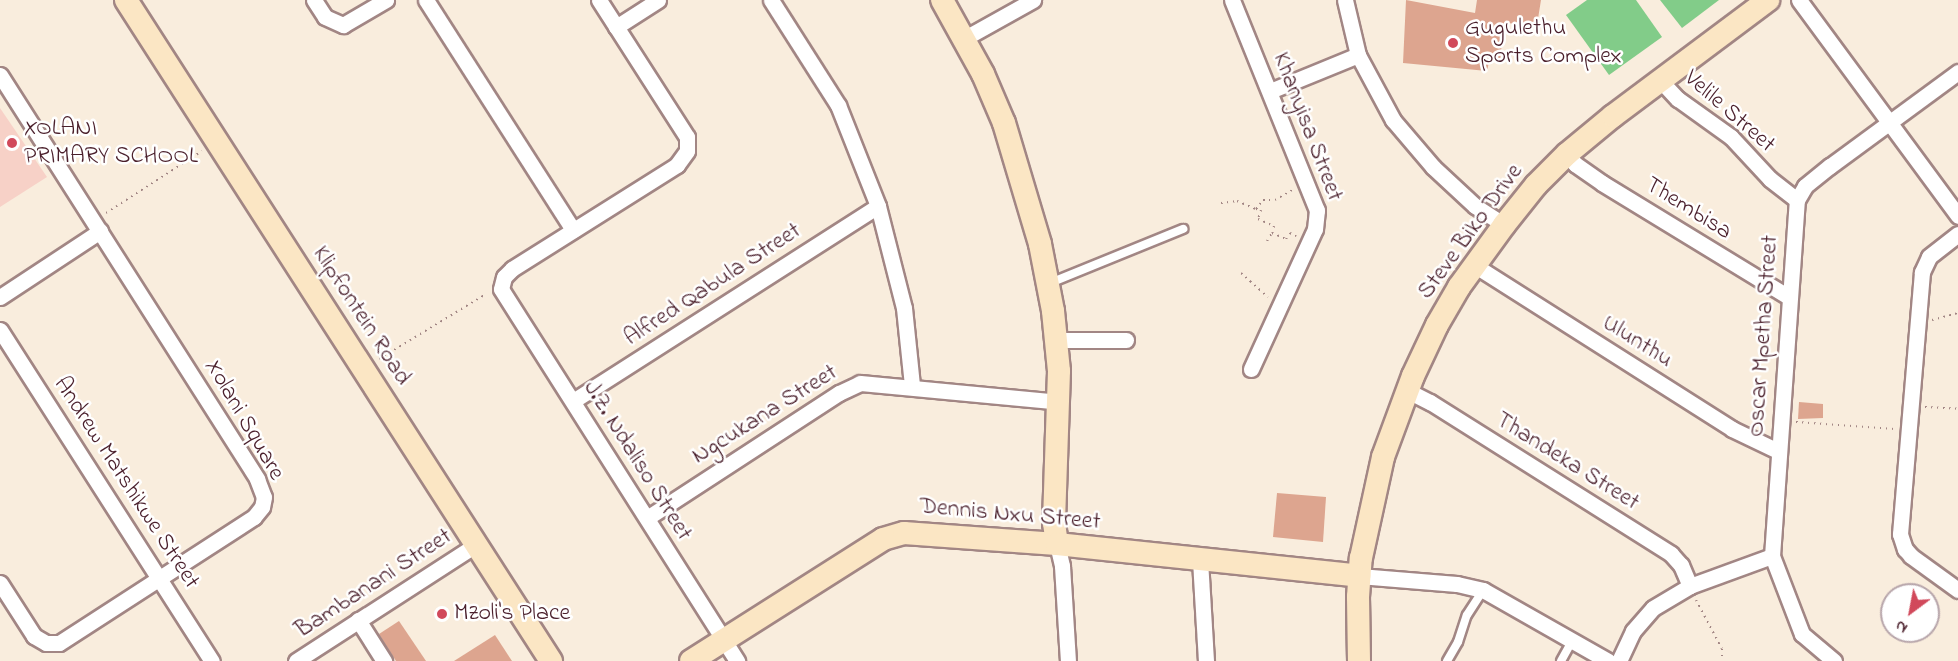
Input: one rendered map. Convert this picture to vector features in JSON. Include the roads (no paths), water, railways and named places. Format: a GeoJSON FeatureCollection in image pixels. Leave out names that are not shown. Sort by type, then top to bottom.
{"type":"FeatureCollection","features":[{"type":"Feature","properties":{"kind":"main road","name":"Klipfontein Road"},"geometry":{"type":"LineString","coordinates":[[126,0],[551,661]]}},
{"type":"Feature","properties":{"kind":"main road"},"geometry":{"type":"LineString","coordinates":[[942,0],[965,38],[1004,123],[1031,207],[1048,284],[1056,340],[1060,402],[1054,523],[1057,544]]}},
{"type":"Feature","properties":{"kind":"main road","name":"Steve Biko Drive"},"geometry":{"type":"LineString","coordinates":[[1359,661],[1359,576],[1371,503],[1386,447],[1406,390],[1437,326],[1474,265],[1536,185],[1567,154],[1660,80],[1768,0]]}},
{"type":"Feature","properties":{"kind":"main road","name":"Dennis Nxu Street"},"geometry":{"type":"LineString","coordinates":[[692,661],[893,535],[904,533],[1057,544],[1359,576]]}},
{"type":"Feature","properties":{"kind":"street"},"geometry":{"type":"LineString","coordinates":[[314,0],[325,17],[343,25],[386,0]]}},
{"type":"Feature","properties":{"kind":"street"},"geometry":{"type":"LineString","coordinates":[[426,0],[573,230],[677,165],[683,159],[688,147],[687,137],[599,0]]}},
{"type":"Feature","properties":{"kind":"street"},"geometry":{"type":"LineString","coordinates":[[616,27],[658,0]]}},
{"type":"Feature","properties":{"kind":"street"},"geometry":{"type":"LineString","coordinates":[[771,0],[838,105],[878,206],[904,308],[912,386]]}},
{"type":"Feature","properties":{"kind":"street"},"geometry":{"type":"LineString","coordinates":[[965,38],[1033,0]]}},
{"type":"Feature","properties":{"kind":"street","name":"Khanyisa Street"},"geometry":{"type":"LineString","coordinates":[[1232,0],[1307,183],[1317,210],[1318,220],[1251,369]]}},
{"type":"Feature","properties":{"kind":"street"},"geometry":{"type":"LineString","coordinates":[[1345,0],[1358,55],[1393,120],[1433,167],[1475,206],[1504,225]]}},
{"type":"Feature","properties":{"kind":"street"},"geometry":{"type":"LineString","coordinates":[[1799,0],[1958,216]]}},
{"type":"Feature","properties":{"kind":"street"},"geometry":{"type":"LineString","coordinates":[[1270,91],[1358,55]]}},
{"type":"Feature","properties":{"kind":"street"},"geometry":{"type":"LineString","coordinates":[[1797,200],[1805,186],[1958,72]]}},
{"type":"Feature","properties":{"kind":"street","name":"Xolani Square"},"geometry":{"type":"LineString","coordinates":[[0,75],[100,223],[264,492],[262,507],[254,517],[65,641],[54,643],[42,641],[32,633],[0,584]]}},
{"type":"Feature","properties":{"kind":"street","name":"Velile Street"},"geometry":{"type":"LineString","coordinates":[[1660,80],[1678,99],[1731,137],[1770,179],[1797,200]]}},
{"type":"Feature","properties":{"kind":"street","name":"Thembisa"},"geometry":{"type":"LineString","coordinates":[[1567,154],[1575,164],[1602,183],[1789,297]]}},
{"type":"Feature","properties":{"kind":"street","name":"Oscar Mpetha Street"},"geometry":{"type":"LineString","coordinates":[[1797,200],[1772,555],[1802,634],[1834,661]]}},
{"type":"Feature","properties":{"kind":"street","name":"Alfred Qabula Street"},"geometry":{"type":"LineString","coordinates":[[573,401],[878,206]]}},
{"type":"Feature","properties":{"kind":"street"},"geometry":{"type":"LineString","coordinates":[[0,297],[100,223]]}},
{"type":"Feature","properties":{"kind":"street","name":"J.Z. Ndaliso Street"},"geometry":{"type":"LineString","coordinates":[[573,230],[512,269],[501,285],[504,297],[573,401],[737,661]]}},
{"type":"Feature","properties":{"kind":"street"},"geometry":{"type":"LineString","coordinates":[[1958,234],[1925,263],[1920,287],[1901,542],[1911,556],[1958,590]]}},
{"type":"Feature","properties":{"kind":"street","name":"Ulunthu"},"geometry":{"type":"LineString","coordinates":[[1474,265],[1732,429],[1778,451]]}},
{"type":"Feature","properties":{"kind":"street","name":"Andrew Matshikwe Street"},"geometry":{"type":"LineString","coordinates":[[0,330],[212,661]]}},
{"type":"Feature","properties":{"kind":"street"},"geometry":{"type":"LineString","coordinates":[[1056,340],[1126,340]]}},
{"type":"Feature","properties":{"kind":"street","name":"Ngcukana Street"},"geometry":{"type":"LineString","coordinates":[[647,518],[854,385],[871,382],[1060,402]]}},
{"type":"Feature","properties":{"kind":"street","name":"Thandeka Street"},"geometry":{"type":"LineString","coordinates":[[1406,390],[1430,402],[1671,554],[1681,565],[1690,586]]}},
{"type":"Feature","properties":{"kind":"street","name":"Bambanani Street"},"geometry":{"type":"LineString","coordinates":[[296,661],[477,544]]}},
{"type":"Feature","properties":{"kind":"street"},"geometry":{"type":"LineString","coordinates":[[1057,544],[1062,567],[1068,661]]}},
{"type":"Feature","properties":{"kind":"street"},"geometry":{"type":"LineString","coordinates":[[1619,661],[1622,650],[1645,615],[1690,586],[1772,555]]}},
{"type":"Feature","properties":{"kind":"street"},"geometry":{"type":"LineString","coordinates":[[1200,560],[1206,661]]}},
{"type":"Feature","properties":{"kind":"street"},"geometry":{"type":"LineString","coordinates":[[1359,576],[1457,584],[1483,590],[1608,661]]}},
{"type":"Feature","properties":{"kind":"street"},"geometry":{"type":"LineString","coordinates":[[358,620],[384,661]]}},
{"type":"Feature","properties":{"kind":"lane"},"geometry":{"type":"LineString","coordinates":[[1048,284],[1183,229]]}},
{"type":"Feature","properties":{"kind":"lane"},"geometry":{"type":"LineString","coordinates":[[1447,661],[1458,642],[1467,615],[1483,590]]}},
{"type":"Feature","properties":{"kind":"lane"},"geometry":{"type":"LineString","coordinates":[[1561,661],[1572,641]]}},
{"type":"Feature","properties":{"kind":"place","name":"Gugulethu Sports Complex"},"geometry":{"type":"Point","coordinates":[1453,43]}},
{"type":"Feature","properties":{"kind":"place","name":"XOLANI PRIMARY SCHOOL"},"geometry":{"type":"Point","coordinates":[12,143]}},
{"type":"Feature","properties":{"kind":"place","name":"Mzoli's Place"},"geometry":{"type":"Point","coordinates":[442,614]}}]}
